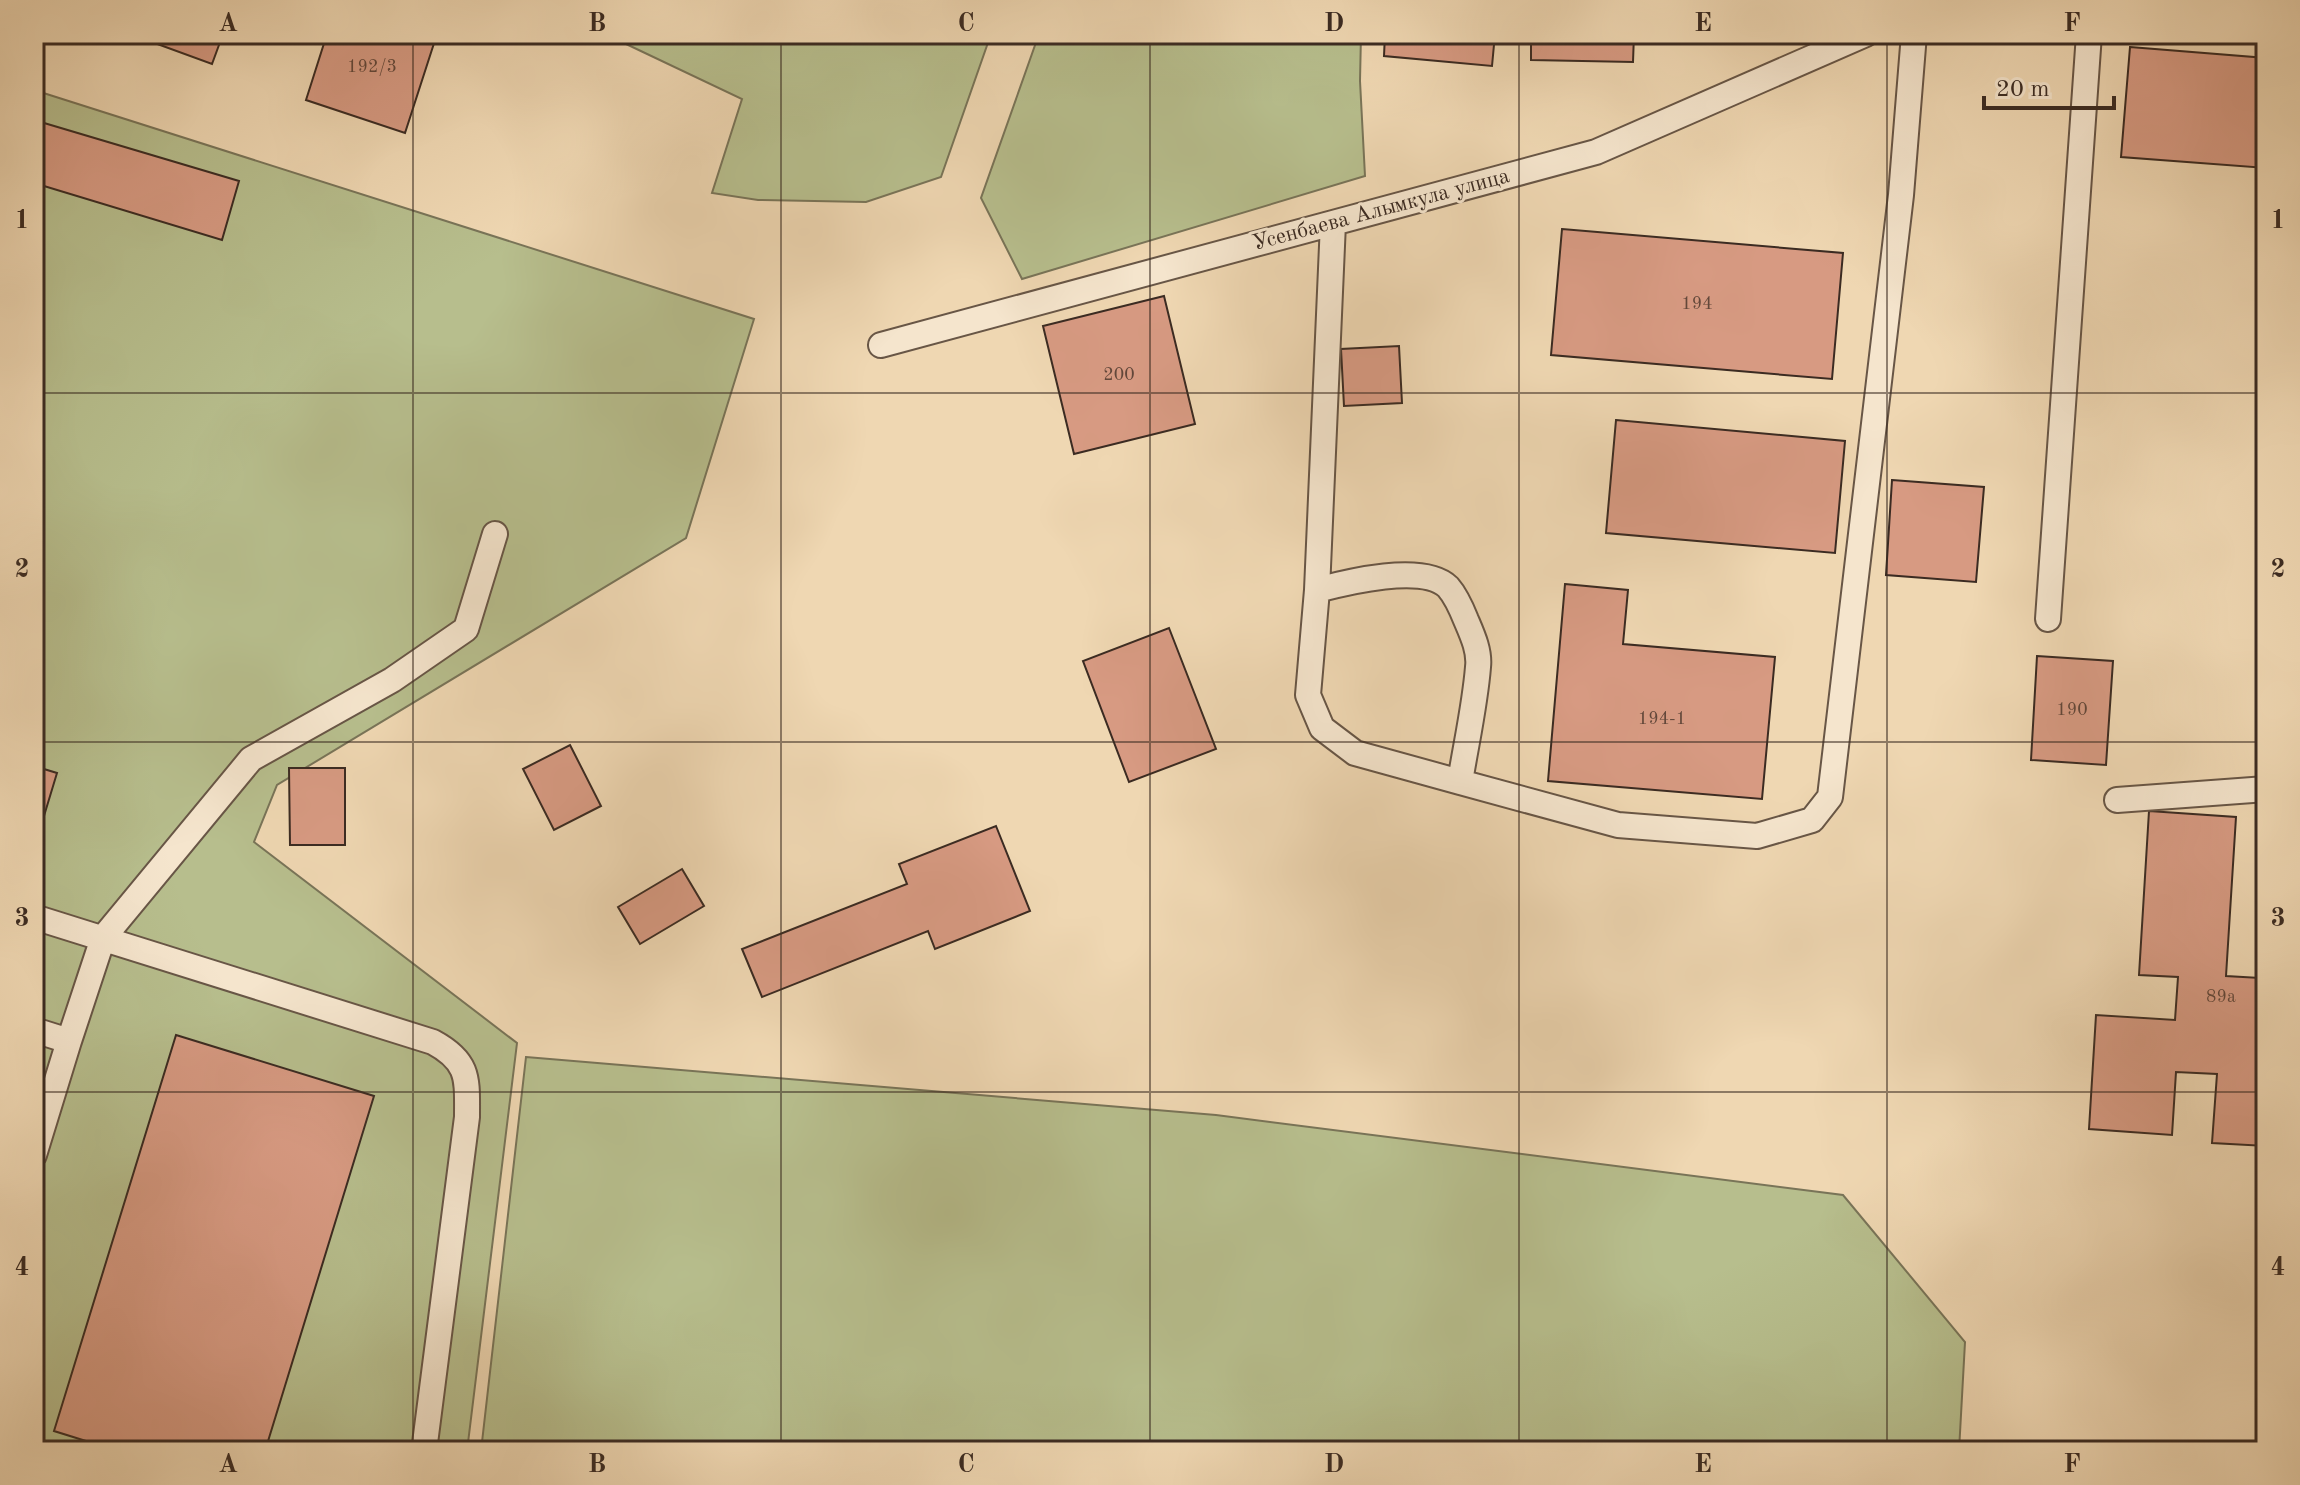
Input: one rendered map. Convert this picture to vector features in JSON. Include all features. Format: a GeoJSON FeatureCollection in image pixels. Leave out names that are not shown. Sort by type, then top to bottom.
{"type":"FeatureCollection","features":[{"type":"Feature","properties":{"kind":"lane","name":"Усенбаева Алымкула улица"},"geometry":{"type":"LineString","coordinates":[[881,345],[1596,152],[1866,34]]}},
{"type":"Feature","properties":{"kind":"lane"},"geometry":{"type":"LineString","coordinates":[[1333,223],[1317,590],[1308,695],[1322,728],[1355,753],[1618,825],[1757,836],[1812,820],[1830,797],[1901,195],[1914,34]]}},
{"type":"Feature","properties":{"kind":"lane"},"geometry":{"type":"LineString","coordinates":[[2048,619],[2089,34]]}},
{"type":"Feature","properties":{"kind":"lane"},"geometry":{"type":"LineString","coordinates":[[34,1155],[103,938],[251,759],[392,680],[466,629],[495,534]]}},
{"type":"Feature","properties":{"kind":"lane"},"geometry":{"type":"LineString","coordinates":[[1317,590],[1364,578],[1415,575],[1448,587],[1474,638],[1479,663],[1460,782]]}},
{"type":"Feature","properties":{"kind":"lane"},"geometry":{"type":"LineString","coordinates":[[2117,800],[2266,789]]}},
{"type":"Feature","properties":{"kind":"lane"},"geometry":{"type":"LineString","coordinates":[[34,917],[433,1042],[451,1052],[462,1067],[467,1089],[467,1117],[424,1451]]}},
{"type":"Feature","properties":{"kind":"lane"},"geometry":{"type":"LineString","coordinates":[[34,1030],[69,1041]]}},
{"type":"Feature","properties":{"kind":"green space"},"geometry":{"type":"Polygon","coordinates":[[[605,34],[991,34],[941,177],[866,202],[758,200],[712,193],[742,99],[605,34]]]}},
{"type":"Feature","properties":{"kind":"green space"},"geometry":{"type":"Polygon","coordinates":[[[1039,34],[1361,34],[1365,176],[1022,279],[981,198],[1039,34]]]}},
{"type":"Feature","properties":{"kind":"green space"},"geometry":{"type":"Polygon","coordinates":[[[34,90],[754,319],[686,538],[277,785],[254,842],[517,1043],[467,1451],[34,1451],[34,90]]]}},
{"type":"Feature","properties":{"kind":"green space"},"geometry":{"type":"Polygon","coordinates":[[[526,1057],[1216,1115],[1843,1195],[1965,1342],[1959,1451],[481,1451],[526,1057]]]}},
{"type":"Feature","properties":{"kind":"building"},"geometry":{"type":"Polygon","coordinates":[[[130,34],[223,34],[212,64],[130,34]]]}},
{"type":"Feature","properties":{"kind":"building"},"geometry":{"type":"Polygon","coordinates":[[[327,34],[437,34],[405,133],[306,100],[327,34]]]}},
{"type":"Feature","properties":{"kind":"building"},"geometry":{"type":"Polygon","coordinates":[[[1385,34],[1495,34],[1492,66],[1384,56],[1385,34]]]}},
{"type":"Feature","properties":{"kind":"building"},"geometry":{"type":"Polygon","coordinates":[[[1531,34],[1634,34],[1633,62],[1531,60],[1531,34]]]}},
{"type":"Feature","properties":{"kind":"building"},"geometry":{"type":"Polygon","coordinates":[[[2130,47],[2266,58],[2266,168],[2121,157],[2130,47]]]}},
{"type":"Feature","properties":{"kind":"building"},"geometry":{"type":"Polygon","coordinates":[[[34,120],[239,181],[222,240],[34,183],[34,120]]]}},
{"type":"Feature","properties":{"kind":"building"},"geometry":{"type":"Polygon","coordinates":[[[1562,229],[1843,253],[1832,379],[1551,355],[1562,229]]]}},
{"type":"Feature","properties":{"kind":"building"},"geometry":{"type":"Polygon","coordinates":[[[1164,296],[1195,424],[1074,454],[1043,326],[1164,296]]]}},
{"type":"Feature","properties":{"kind":"building"},"geometry":{"type":"Polygon","coordinates":[[[1399,346],[1402,403],[1344,406],[1341,349],[1399,346]]]}},
{"type":"Feature","properties":{"kind":"building"},"geometry":{"type":"Polygon","coordinates":[[[1616,420],[1845,441],[1835,553],[1606,533],[1616,420]]]}},
{"type":"Feature","properties":{"kind":"building"},"geometry":{"type":"Polygon","coordinates":[[[1892,480],[1984,487],[1976,582],[1886,575],[1892,480]]]}},
{"type":"Feature","properties":{"kind":"building"},"geometry":{"type":"Polygon","coordinates":[[[1565,584],[1628,590],[1623,644],[1775,657],[1762,799],[1548,781],[1565,584]]]}},
{"type":"Feature","properties":{"kind":"building"},"geometry":{"type":"Polygon","coordinates":[[[1169,628],[1216,749],[1129,782],[1083,661],[1169,628]]]}},
{"type":"Feature","properties":{"kind":"building"},"geometry":{"type":"Polygon","coordinates":[[[2037,656],[2113,661],[2106,765],[2031,760],[2037,656]]]}},
{"type":"Feature","properties":{"kind":"building"},"geometry":{"type":"Polygon","coordinates":[[[570,745],[601,806],[554,830],[523,769],[570,745]]]}},
{"type":"Feature","properties":{"kind":"building"},"geometry":{"type":"Polygon","coordinates":[[[34,766],[57,773],[34,849],[34,766]]]}},
{"type":"Feature","properties":{"kind":"building"},"geometry":{"type":"Polygon","coordinates":[[[289,768],[345,768],[345,845],[290,845],[289,768]]]}},
{"type":"Feature","properties":{"kind":"building"},"geometry":{"type":"Polygon","coordinates":[[[2149,811],[2236,817],[2226,976],[2260,978],[2263,933],[2266,933],[2266,1146],[2212,1143],[2217,1074],[2176,1072],[2172,1135],[2089,1129],[2096,1015],[2175,1020],[2178,977],[2139,975],[2149,811]]]}},
{"type":"Feature","properties":{"kind":"building"},"geometry":{"type":"Polygon","coordinates":[[[996,826],[1030,911],[935,949],[928,931],[762,997],[742,949],[907,884],[899,864],[996,826]]]}},
{"type":"Feature","properties":{"kind":"building"},"geometry":{"type":"Polygon","coordinates":[[[682,869],[704,906],[640,944],[618,907],[682,869]]]}},
{"type":"Feature","properties":{"kind":"building"},"geometry":{"type":"Polygon","coordinates":[[[176,1035],[374,1096],[265,1451],[118,1451],[54,1431],[176,1035]]]}}]}
